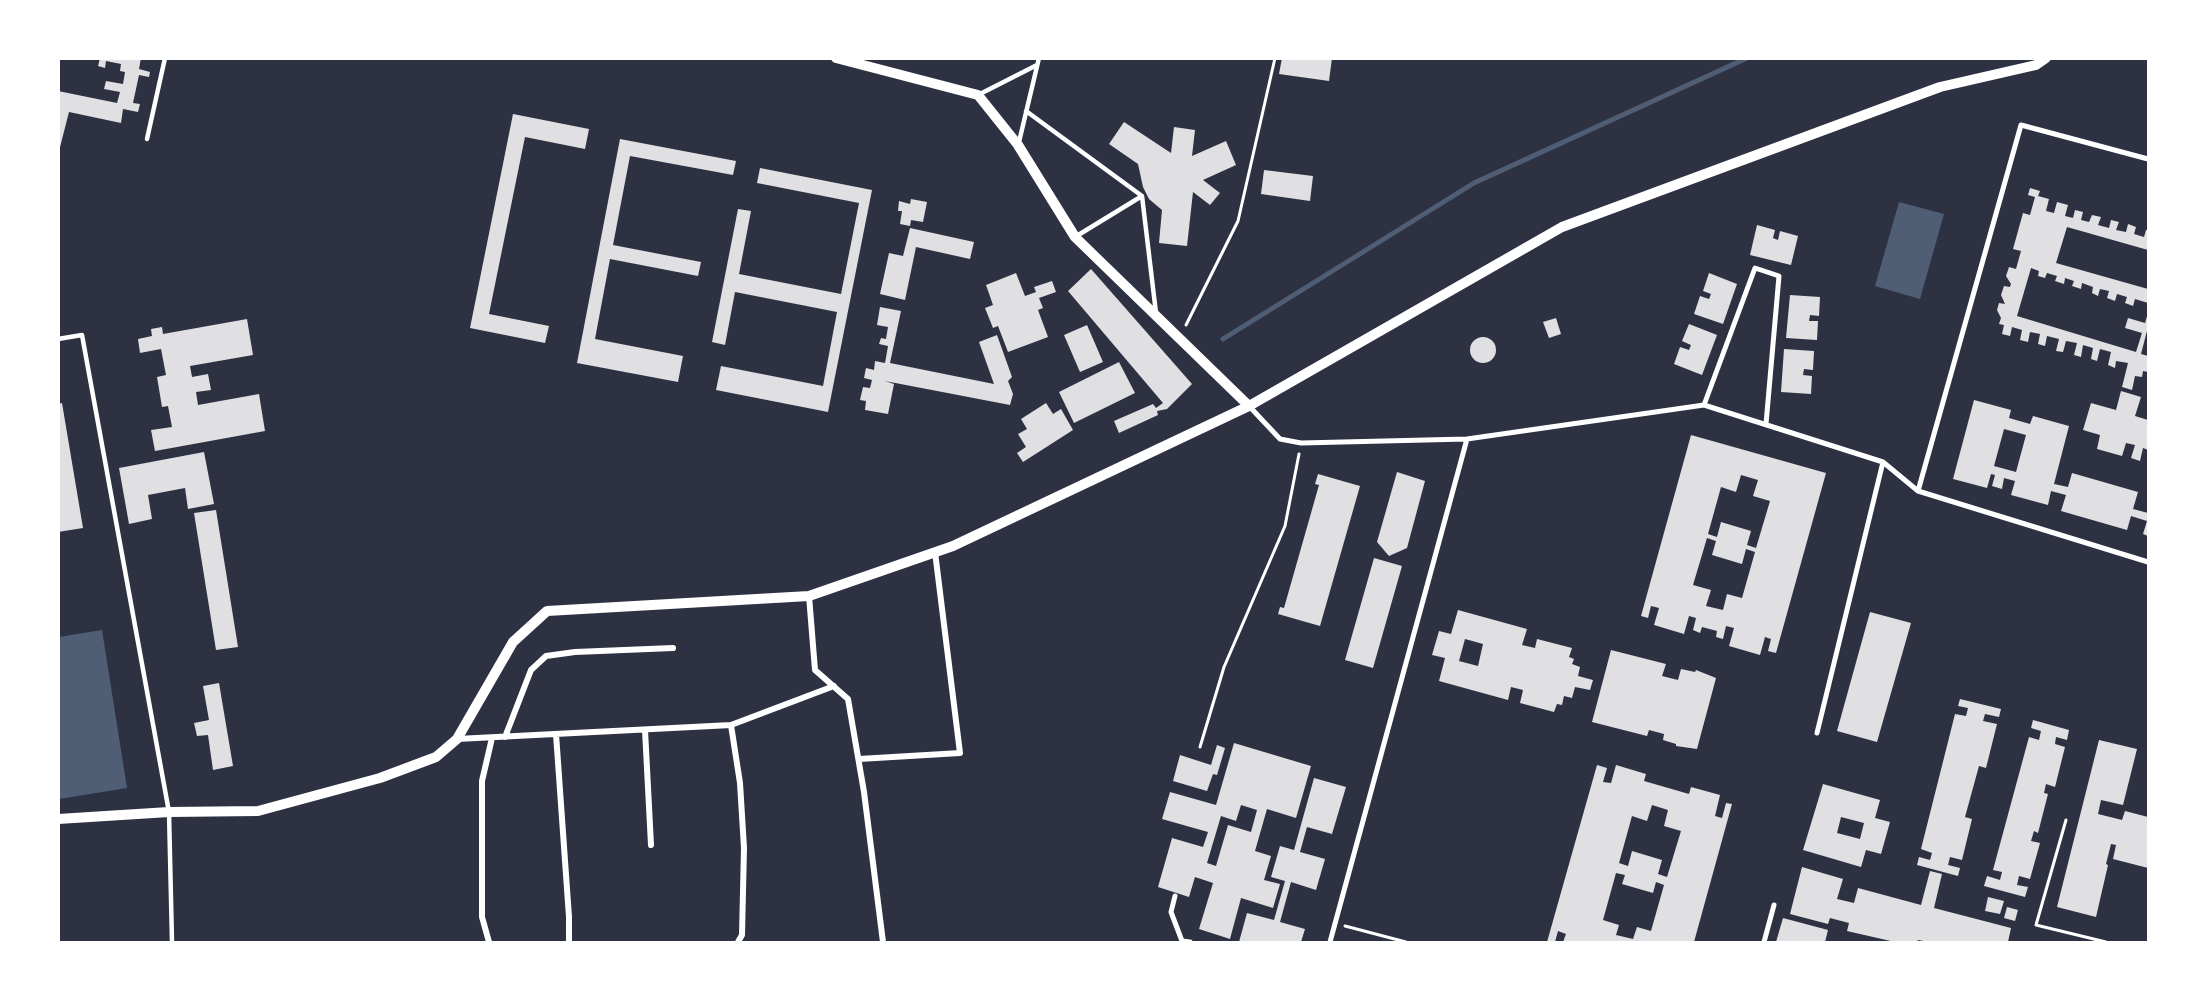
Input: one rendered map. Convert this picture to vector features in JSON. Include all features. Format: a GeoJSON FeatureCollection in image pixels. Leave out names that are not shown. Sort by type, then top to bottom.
{"type":"FeatureCollection","features":[{"type":"Feature","properties":{"kind":"street"},"geometry":{"type":"LineString","coordinates":[[836,58],[978,95],[1018,145],[1075,237],[1249,406],[1280,440],[1301,443],[1467,439],[1704,405],[1883,462],[1918,491],[2148,562]]}},
{"type":"Feature","properties":{"kind":"street"},"geometry":{"type":"LineString","coordinates":[[58,819],[169,812],[258,811],[380,778],[436,757],[457,739],[513,642],[547,611],[809,596],[953,546],[1249,406],[1562,227],[1940,87],[2036,65],[2046,58]]}},
{"type":"Feature","properties":{"kind":"street"},"geometry":{"type":"LineString","coordinates":[[1918,491],[2021,125],[2148,159]]}},
{"type":"Feature","properties":{"kind":"street"},"geometry":{"type":"LineString","coordinates":[[1704,405],[1755,268],[1779,276],[1766,424]]}},
{"type":"Feature","properties":{"kind":"street"},"geometry":{"type":"LineString","coordinates":[[1330,942],[1467,439]]}},
{"type":"Feature","properties":{"kind":"street"},"geometry":{"type":"LineString","coordinates":[[1817,733],[1883,462]]}},
{"type":"Feature","properties":{"kind":"street"},"geometry":{"type":"LineString","coordinates":[[858,759],[960,753],[935,552]]}},
{"type":"Feature","properties":{"kind":"street"},"geometry":{"type":"LineString","coordinates":[[809,596],[815,670],[848,699],[883,942]]}},
{"type":"Feature","properties":{"kind":"street"},"geometry":{"type":"LineString","coordinates":[[505,737],[531,670],[546,656],[576,652],[673,648]]}},
{"type":"Feature","properties":{"kind":"street"},"geometry":{"type":"LineString","coordinates":[[457,739],[731,724],[834,686]]}},
{"type":"Feature","properties":{"kind":"street"},"geometry":{"type":"LineString","coordinates":[[731,724],[736,744],[744,849],[742,935],[738,942]]}},
{"type":"Feature","properties":{"kind":"street"},"geometry":{"type":"LineString","coordinates":[[645,730],[651,845]]}},
{"type":"Feature","properties":{"kind":"street"},"geometry":{"type":"LineString","coordinates":[[556,734],[569,942]]}},
{"type":"Feature","properties":{"kind":"street"},"geometry":{"type":"LineString","coordinates":[[489,942],[483,917],[482,781],[492,738]]}},
{"type":"Feature","properties":{"kind":"street"},"geometry":{"type":"LineString","coordinates":[[1175,896],[1171,912],[1182,940],[1190,942]]}},
{"type":"Feature","properties":{"kind":"street"},"geometry":{"type":"LineString","coordinates":[[1764,942],[1774,905]]}},
{"type":"Feature","properties":{"kind":"lane"},"geometry":{"type":"LineString","coordinates":[[147,139],[165,58]]}},
{"type":"Feature","properties":{"kind":"lane"},"geometry":{"type":"LineString","coordinates":[[1018,145],[1038,58]]}},
{"type":"Feature","properties":{"kind":"lane"},"geometry":{"type":"LineString","coordinates":[[978,95],[1037,65]]}},
{"type":"Feature","properties":{"kind":"lane"},"geometry":{"type":"LineString","coordinates":[[1026,111],[1142,196],[1156,315]]}},
{"type":"Feature","properties":{"kind":"lane"},"geometry":{"type":"LineString","coordinates":[[1075,237],[1142,196]]}},
{"type":"Feature","properties":{"kind":"lane"},"geometry":{"type":"LineString","coordinates":[[58,339],[82,335],[169,812],[172,942]]}},
{"type":"Feature","properties":{"kind":"path"},"geometry":{"type":"LineString","coordinates":[[1179,340],[1238,220],[1275,58]]}},
{"type":"Feature","properties":{"kind":"path"},"geometry":{"type":"LineString","coordinates":[[1200,747],[1224,667],[1285,526],[1301,443]]}},
{"type":"Feature","properties":{"kind":"path"},"geometry":{"type":"LineString","coordinates":[[2066,820],[2036,925],[2106,942]]}},
{"type":"Feature","properties":{"kind":"path"},"geometry":{"type":"LineString","coordinates":[[1335,923],[1406,942]]}},
{"type":"Feature","properties":{"kind":"water"},"geometry":{"type":"Polygon","coordinates":[[[1899,202],[1944,214],[1920,299],[1875,286],[1899,202]]]}},
{"type":"Feature","properties":{"kind":"water"},"geometry":{"type":"Polygon","coordinates":[[[102,630],[127,788],[59,799],[59,637],[102,630]]]}},
{"type":"Feature","properties":{"kind":"building"},"geometry":{"type":"Polygon","coordinates":[[[100,58],[141,58],[139,69],[150,72],[149,77],[139,75],[133,103],[140,104],[138,112],[123,109],[121,123],[69,112],[58,155],[58,91],[117,103],[120,92],[104,89],[106,81],[123,84],[125,72],[120,71],[121,64],[106,61],[105,68],[98,66],[100,58]]]}},
{"type":"Feature","properties":{"kind":"building"},"geometry":{"type":"Polygon","coordinates":[[[1282,58],[1332,58],[1329,81],[1279,74],[1282,58]]]}},
{"type":"Feature","properties":{"kind":"building"},"geometry":{"type":"Polygon","coordinates":[[[513,114],[589,129],[585,149],[525,137],[489,314],[549,326],[545,343],[470,328],[513,114]]]}},
{"type":"Feature","properties":{"kind":"building"},"geometry":{"type":"Polygon","coordinates":[[[1124,122],[1171,153],[1174,127],[1195,130],[1192,156],[1226,141],[1236,165],[1203,180],[1220,193],[1210,205],[1193,192],[1187,246],[1159,243],[1162,210],[1149,199],[1143,187],[1138,164],[1109,144],[1124,122]]]}},
{"type":"Feature","properties":{"kind":"building"},"geometry":{"type":"Polygon","coordinates":[[[620,139],[736,161],[733,175],[630,156],[613,245],[701,262],[698,276],[610,259],[595,339],[683,356],[678,382],[577,363],[620,139]]]}},
{"type":"Feature","properties":{"kind":"building"},"geometry":{"type":"Polygon","coordinates":[[[760,168],[872,190],[828,412],[716,390],[721,366],[823,386],[837,312],[735,292],[725,345],[712,342],[738,209],[751,211],[739,274],[841,294],[859,203],[757,183],[760,168]]]}},
{"type":"Feature","properties":{"kind":"building"},"geometry":{"type":"Polygon","coordinates":[[[1264,170],[1313,176],[1310,201],[1261,194],[1264,170]]]}},
{"type":"Feature","properties":{"kind":"building"},"geometry":{"type":"Polygon","coordinates":[[[2030,188],[2040,191],[2038,196],[2049,199],[2046,211],[2054,213],[2057,202],[2068,205],[2065,216],[2073,218],[2075,210],[2083,212],[2081,220],[2089,222],[2092,215],[2101,217],[2098,225],[2109,228],[2111,220],[2119,222],[2116,230],[2126,232],[2128,224],[2136,227],[2134,234],[2144,237],[2148,230],[2148,250],[2067,227],[2056,263],[2148,289],[2148,303],[2135,299],[2133,306],[2125,303],[2127,297],[2117,294],[2115,301],[2107,298],[2109,291],[2100,289],[2098,296],[2092,293],[2093,287],[2082,283],[2081,289],[2072,286],[2074,281],[2065,278],[2064,284],[2055,281],[2057,276],[2047,273],[2045,278],[2038,276],[2039,271],[2031,268],[2017,316],[2136,352],[2142,333],[2125,328],[2128,318],[2145,323],[2148,313],[2148,327],[2141,354],[2148,356],[2148,372],[2143,371],[2142,377],[2135,376],[2132,390],[2122,387],[2128,363],[2116,361],[2115,368],[2108,365],[2111,352],[2100,349],[2097,361],[2091,359],[2093,348],[2083,345],[2081,357],[2074,355],[2077,343],[2066,341],[2063,352],[2056,351],[2059,339],[2047,336],[2045,346],[2038,344],[2040,334],[2030,332],[2028,342],[2020,340],[2022,330],[2012,327],[2010,336],[2002,334],[2004,325],[1999,324],[2001,318],[1997,310],[1999,303],[2005,304],[2001,295],[2004,286],[2010,287],[2011,284],[2006,276],[2009,267],[2016,269],[2021,251],[2013,249],[2023,213],[2030,215],[2035,197],[2028,195],[2030,188]]]}},
{"type":"Feature","properties":{"kind":"building"},"geometry":{"type":"Polygon","coordinates":[[[911,199],[927,202],[923,222],[911,220],[910,226],[900,224],[902,211],[898,211],[899,201],[910,204],[911,199]]]}},
{"type":"Feature","properties":{"kind":"building"},"geometry":{"type":"Polygon","coordinates":[[[1757,225],[1775,230],[1773,238],[1778,240],[1780,231],[1798,236],[1791,265],[1750,255],[1757,225]]]}},
{"type":"Feature","properties":{"kind":"building"},"geometry":{"type":"Polygon","coordinates":[[[910,228],[974,242],[970,259],[916,247],[905,300],[880,294],[889,253],[903,256],[910,228]]]}},
{"type":"Feature","properties":{"kind":"building"},"geometry":{"type":"Polygon","coordinates":[[[1091,269],[1192,384],[1167,409],[1157,411],[1158,415],[1119,433],[1114,421],[1153,404],[1156,408],[1163,403],[1068,291],[1091,269]]]}},
{"type":"Feature","properties":{"kind":"building"},"geometry":{"type":"Polygon","coordinates":[[[1016,273],[1025,296],[1036,292],[1034,287],[1052,281],[1056,292],[1039,298],[1043,308],[1038,310],[1048,337],[1008,352],[998,326],[993,328],[985,308],[993,305],[986,285],[1016,273]]]}},
{"type":"Feature","properties":{"kind":"building"},"geometry":{"type":"Polygon","coordinates":[[[1709,273],[1737,284],[1723,324],[1694,314],[1700,296],[1709,299],[1711,294],[1703,291],[1709,273]]]}},
{"type":"Feature","properties":{"kind":"building"},"geometry":{"type":"Polygon","coordinates":[[[1790,295],[1820,297],[1819,316],[1810,315],[1809,321],[1818,321],[1817,340],[1786,338],[1790,295]]]}},
{"type":"Feature","properties":{"kind":"building"},"geometry":{"type":"Polygon","coordinates":[[[880,307],[901,311],[890,363],[994,384],[979,342],[997,335],[1012,377],[1008,381],[1013,394],[1010,405],[885,381],[894,384],[888,414],[865,410],[866,401],[860,400],[863,387],[870,388],[872,380],[864,378],[866,368],[874,370],[875,361],[885,363],[888,346],[879,344],[881,338],[886,339],[888,327],[877,325],[880,307]]]}},
{"type":"Feature","properties":{"kind":"building"},"geometry":{"type":"Polygon","coordinates":[[[1556,318],[1561,334],[1549,338],[1543,322],[1556,318]]]}},
{"type":"Feature","properties":{"kind":"building"},"geometry":{"type":"Polygon","coordinates":[[[247,319],[253,355],[190,366],[192,377],[208,374],[211,390],[196,392],[198,405],[259,394],[265,431],[155,451],[151,430],[172,427],[168,406],[162,407],[157,377],[166,375],[161,349],[140,353],[138,339],[152,336],[151,329],[162,327],[163,334],[247,319]]]}},
{"type":"Feature","properties":{"kind":"building"},"geometry":{"type":"Polygon","coordinates":[[[1689,324],[1717,335],[1702,375],[1674,364],[1680,347],[1689,350],[1691,345],[1682,341],[1689,324]]]}},
{"type":"Feature","properties":{"kind":"building"},"geometry":{"type":"Polygon","coordinates":[[[1087,325],[1103,362],[1080,372],[1064,335],[1087,325]]]}},
{"type":"Feature","properties":{"kind":"building"},"geometry":{"type":"Polygon","coordinates":[[[1483,337],[1492,341],[1496,350],[1492,359],[1483,363],[1474,359],[1470,350],[1474,341],[1483,337]]]}},
{"type":"Feature","properties":{"kind":"building"},"geometry":{"type":"Polygon","coordinates":[[[1784,349],[1814,351],[1813,370],[1804,369],[1803,375],[1812,376],[1811,394],[1781,392],[1784,349]]]}},
{"type":"Feature","properties":{"kind":"building"},"geometry":{"type":"Polygon","coordinates":[[[1119,362],[1135,393],[1074,423],[1059,392],[1119,362]]]}},
{"type":"Feature","properties":{"kind":"building"},"geometry":{"type":"Polygon","coordinates":[[[2121,391],[2141,397],[2135,416],[2148,420],[2148,450],[2143,448],[2140,461],[2131,458],[2135,445],[2126,443],[2122,456],[2097,449],[2100,435],[2083,430],[2091,403],[2116,410],[2121,391]]]}},
{"type":"Feature","properties":{"kind":"building"},"geometry":{"type":"Polygon","coordinates":[[[1974,400],[2011,410],[2009,418],[2030,424],[2033,416],[2069,426],[2054,484],[2068,487],[2072,473],[2138,492],[2133,509],[2148,513],[2148,536],[2143,534],[2147,521],[2131,516],[2127,530],[2061,511],[2066,495],[2051,491],[2048,505],[2011,495],[2015,481],[2004,478],[2002,489],[1992,486],[1995,475],[1991,474],[1987,488],[1953,479],[1974,400]],[[2004,429],[1994,466],[2016,472],[2026,435],[2004,429]]]}},
{"type":"Feature","properties":{"kind":"building"},"geometry":{"type":"Polygon","coordinates":[[[62,403],[83,528],[58,532],[58,404],[62,403]]]}},
{"type":"Feature","properties":{"kind":"building"},"geometry":{"type":"Polygon","coordinates":[[[1046,403],[1053,414],[1061,409],[1073,430],[1023,462],[1017,453],[1026,447],[1018,434],[1027,429],[1021,419],[1046,403]]]}},
{"type":"Feature","properties":{"kind":"building"},"geometry":{"type":"Polygon","coordinates":[[[1691,435],[1826,473],[1776,653],[1768,651],[1771,639],[1765,637],[1760,655],[1729,646],[1734,628],[1726,626],[1723,639],[1716,637],[1717,631],[1702,627],[1700,633],[1693,630],[1696,618],[1689,616],[1684,634],[1654,625],[1659,608],[1651,606],[1648,618],[1641,616],[1691,435]],[[1741,475],[1736,492],[1721,487],[1708,534],[1717,537],[1721,522],[1751,531],[1747,545],[1756,548],[1770,501],[1753,496],[1758,480],[1741,475]],[[1707,538],[1693,585],[1711,590],[1706,606],[1723,610],[1727,594],[1742,598],[1755,552],[1746,549],[1742,564],[1712,555],[1716,541],[1707,538]]]}},
{"type":"Feature","properties":{"kind":"building"},"geometry":{"type":"Polygon","coordinates":[[[204,452],[214,504],[188,509],[185,488],[148,495],[152,519],[129,524],[119,468],[204,452]]]}},
{"type":"Feature","properties":{"kind":"building"},"geometry":{"type":"Polygon","coordinates":[[[1397,472],[1425,481],[1407,548],[1389,556],[1377,542],[1397,472]]]}},
{"type":"Feature","properties":{"kind":"building"},"geometry":{"type":"Polygon","coordinates":[[[1318,474],[1360,486],[1320,626],[1278,614],[1280,607],[1284,608],[1319,485],[1315,484],[1318,474]]]}},
{"type":"Feature","properties":{"kind":"building"},"geometry":{"type":"Polygon","coordinates":[[[216,510],[238,647],[216,650],[194,513],[216,510]]]}},
{"type":"Feature","properties":{"kind":"building"},"geometry":{"type":"Polygon","coordinates":[[[1374,558],[1402,566],[1373,668],[1345,660],[1374,558]]]}},
{"type":"Feature","properties":{"kind":"building"},"geometry":{"type":"Polygon","coordinates":[[[1458,610],[1527,629],[1522,645],[1535,648],[1537,639],[1572,648],[1569,657],[1574,659],[1572,664],[1580,667],[1578,676],[1593,680],[1590,690],[1575,687],[1572,698],[1564,696],[1562,705],[1557,704],[1554,712],[1520,703],[1523,690],[1511,687],[1508,700],[1439,681],[1445,658],[1432,655],[1439,631],[1451,634],[1458,610]],[[1465,639],[1459,661],[1478,666],[1483,644],[1465,639]]]}},
{"type":"Feature","properties":{"kind":"building"},"geometry":{"type":"Polygon","coordinates":[[[1870,612],[1911,623],[1877,742],[1837,731],[1870,612]]]}},
{"type":"Feature","properties":{"kind":"building"},"geometry":{"type":"Polygon","coordinates":[[[1611,650],[1666,664],[1662,676],[1678,680],[1681,669],[1695,672],[1696,670],[1716,678],[1697,749],[1676,746],[1676,744],[1663,740],[1664,734],[1649,730],[1647,736],[1592,722],[1611,650]]]}},
{"type":"Feature","properties":{"kind":"building"},"geometry":{"type":"Polygon","coordinates":[[[219,683],[233,766],[213,770],[208,735],[197,736],[194,723],[209,720],[203,686],[219,683]]]}},
{"type":"Feature","properties":{"kind":"building"},"geometry":{"type":"Polygon","coordinates":[[[1960,699],[2001,709],[1999,717],[1985,714],[1983,721],[1997,724],[1986,768],[1979,766],[1965,817],[1972,819],[1962,860],[1950,857],[1948,865],[1960,868],[1958,876],[1917,865],[1919,857],[1930,860],[1932,853],[1921,849],[1955,714],[1966,716],[1968,708],[1958,706],[1960,699]]]}},
{"type":"Feature","properties":{"kind":"building"},"geometry":{"type":"Polygon","coordinates":[[[2033,720],[2069,730],[2067,740],[2056,737],[2055,744],[2065,747],[2055,787],[2046,784],[2044,793],[2048,794],[2038,833],[2034,831],[2031,841],[2040,843],[2030,879],[2019,876],[2017,885],[2028,887],[2025,897],[1984,886],[1987,876],[2000,880],[2002,872],[1993,870],[2029,737],[2039,740],[2041,731],[2031,728],[2033,720]]]}},
{"type":"Feature","properties":{"kind":"building"},"geometry":{"type":"Polygon","coordinates":[[[2099,740],[2137,749],[2123,805],[2101,800],[2098,814],[2122,820],[2125,811],[2148,817],[2148,868],[2113,859],[2116,845],[2111,844],[2096,917],[2057,907],[2099,740]]]}},
{"type":"Feature","properties":{"kind":"building"},"geometry":{"type":"Polygon","coordinates":[[[1234,743],[1311,766],[1296,818],[1267,809],[1255,851],[1271,856],[1264,880],[1280,884],[1273,908],[1241,898],[1230,939],[1199,929],[1213,883],[1195,877],[1189,897],[1158,887],[1172,838],[1203,847],[1208,832],[1162,819],[1170,792],[1216,805],[1234,743]],[[1241,805],[1236,821],[1221,816],[1207,863],[1216,866],[1228,825],[1251,832],[1257,810],[1241,805]]]}},
{"type":"Feature","properties":{"kind":"building"},"geometry":{"type":"Polygon","coordinates":[[[1217,745],[1225,748],[1217,775],[1213,774],[1207,791],[1173,781],[1180,755],[1211,765],[1217,745]]]}},
{"type":"Feature","properties":{"kind":"building"},"geometry":{"type":"Polygon","coordinates":[[[1597,765],[1607,768],[1603,782],[1611,783],[1616,765],[1646,774],[1644,781],[1689,794],[1691,787],[1720,795],[1715,816],[1722,818],[1726,803],[1732,804],[1694,942],[1563,942],[1566,934],[1558,931],[1555,942],[1547,942],[1597,765]],[[1652,805],[1647,821],[1632,816],[1619,863],[1628,866],[1632,851],[1662,860],[1658,874],[1667,877],[1681,831],[1664,826],[1668,810],[1652,805]],[[1616,873],[1603,920],[1619,925],[1616,935],[1633,939],[1637,927],[1651,931],[1664,885],[1656,882],[1653,893],[1622,884],[1625,875],[1616,873]]]}},
{"type":"Feature","properties":{"kind":"building"},"geometry":{"type":"Polygon","coordinates":[[[1314,778],[1346,787],[1332,834],[1307,827],[1300,852],[1325,859],[1316,890],[1291,882],[1280,922],[1305,929],[1301,942],[1239,942],[1247,913],[1274,920],[1285,881],[1271,877],[1280,846],[1294,850],[1314,778]]]}},
{"type":"Feature","properties":{"kind":"building"},"geometry":{"type":"Polygon","coordinates":[[[1823,784],[1880,800],[1875,818],[1890,822],[1881,854],[1866,850],[1861,867],[1803,850],[1823,784]],[[1841,817],[1837,833],[1860,839],[1864,823],[1841,817]]]}},
{"type":"Feature","properties":{"kind":"building"},"geometry":{"type":"Polygon","coordinates":[[[1802,867],[1843,879],[1837,899],[1854,903],[1858,888],[1921,905],[1930,871],[1942,874],[1934,908],[2011,928],[2008,942],[1918,940],[1917,942],[1895,942],[1847,931],[1849,923],[1830,918],[1828,924],[1790,914],[1802,867]]]}},
{"type":"Feature","properties":{"kind":"building"},"geometry":{"type":"Polygon","coordinates":[[[1988,897],[2004,901],[2000,914],[1985,911],[1988,897]]]}},
{"type":"Feature","properties":{"kind":"building"},"geometry":{"type":"Polygon","coordinates":[[[2007,907],[2018,910],[2015,921],[2004,918],[2007,907]]]}},
{"type":"Feature","properties":{"kind":"building"},"geometry":{"type":"Polygon","coordinates":[[[1783,918],[1828,930],[1825,942],[1776,942],[1783,918]]]}},
{"type":"Feature","properties":{"kind":"waterway"},"geometry":{"type":"LineString","coordinates":[[1223,339],[1474,183],[1747,58]]}}]}
